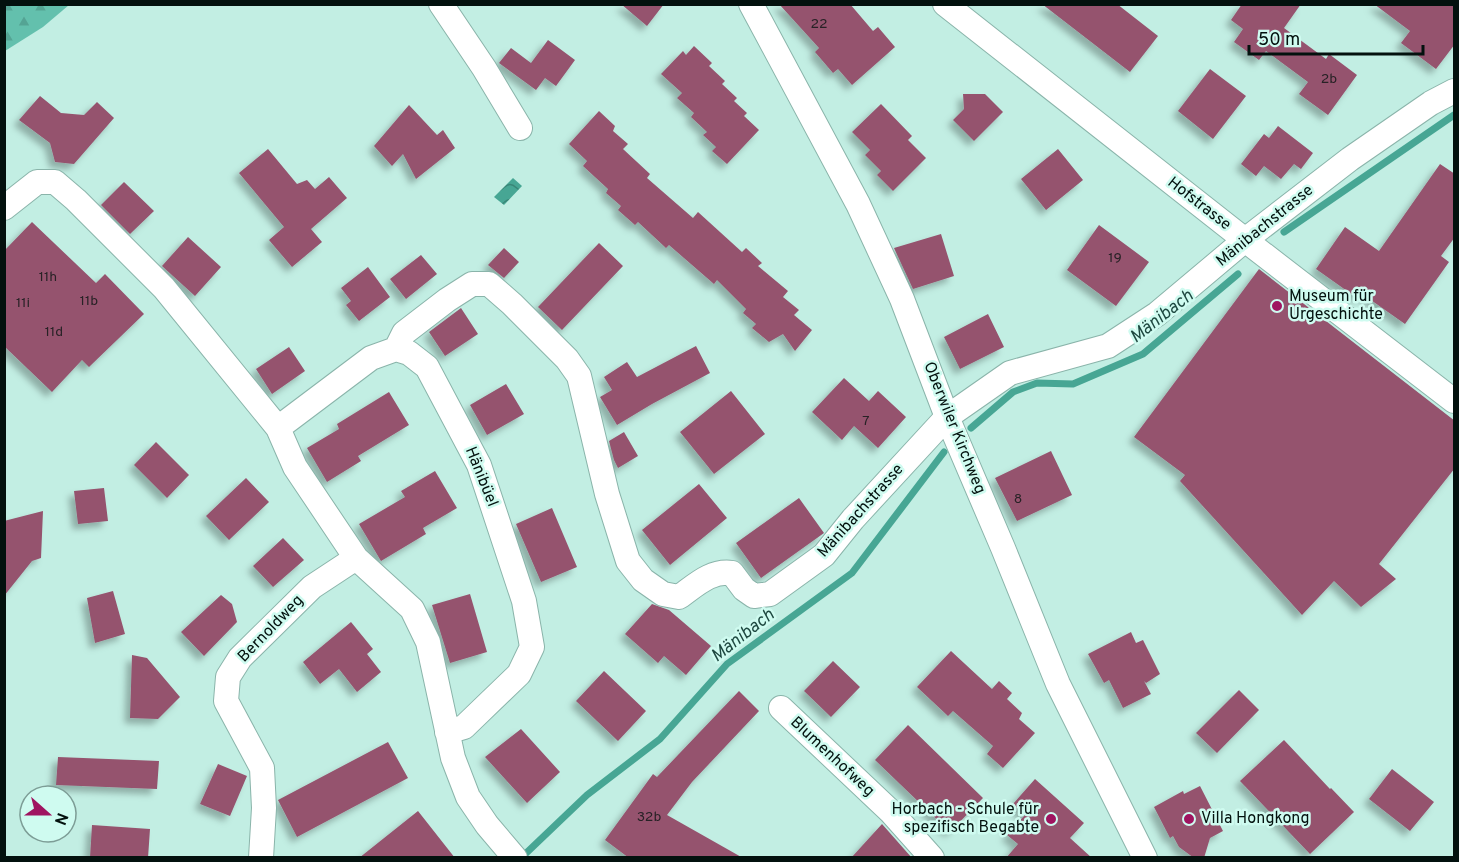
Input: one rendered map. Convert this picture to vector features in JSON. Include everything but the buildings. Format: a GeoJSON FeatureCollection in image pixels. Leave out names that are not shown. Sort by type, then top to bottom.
{"type":"FeatureCollection","features":[{"type":"Feature","properties":{"kind":"street"},"geometry":{"type":"LineString","coordinates":[[441,4],[484,68],[520,128]]}},
{"type":"Feature","properties":{"kind":"street","name":"Oberwiler Kirchweg"},"geometry":{"type":"LineString","coordinates":[[750,4],[858,204],[902,299],[947,417],[1058,684],[1145,858]]}},
{"type":"Feature","properties":{"kind":"street","name":"Hofstrasse"},"geometry":{"type":"LineString","coordinates":[[945,4],[1245,240],[1455,401]]}},
{"type":"Feature","properties":{"kind":"street","name":"Mänibachstrasse"},"geometry":{"type":"LineString","coordinates":[[396,349],[404,333],[447,300],[472,284],[489,284],[567,358],[579,376],[606,494],[628,561],[644,580],[663,594],[679,597],[720,571],[732,573],[744,589],[754,596],[770,594],[824,555],[853,519],[947,417],[1010,373],[1108,346],[1157,314],[1245,240],[1350,159],[1431,103],[1455,91]]}},
{"type":"Feature","properties":{"kind":"street"},"geometry":{"type":"LineString","coordinates":[[4,208],[37,182],[55,182],[164,288],[278,428],[295,467],[356,558],[412,609],[428,642],[453,758],[468,797],[511,852]]}},
{"type":"Feature","properties":{"kind":"street"},"geometry":{"type":"LineString","coordinates":[[278,428],[371,358],[396,349]]}},
{"type":"Feature","properties":{"kind":"street","name":"Hänibüel"},"geometry":{"type":"LineString","coordinates":[[396,349],[410,353],[427,367],[479,465],[524,601],[532,647],[519,674],[464,727],[447,732]]}},
{"type":"Feature","properties":{"kind":"street","name":"Bernoldweg"},"geometry":{"type":"LineString","coordinates":[[261,858],[264,808],[262,768],[226,701],[228,677],[240,658],[312,587],[356,558]]}},
{"type":"Feature","properties":{"kind":"street","name":"Blumenhofweg"},"geometry":{"type":"LineString","coordinates":[[781,708],[891,812],[932,858]]}},
{"type":"Feature","properties":{"kind":"green space"},"geometry":{"type":"Polygon","coordinates":[[[5,4],[69,5],[43,27],[5,51],[5,4]]]}},
{"type":"Feature","properties":{"kind":"water"},"geometry":{"type":"Polygon","coordinates":[[[513,178],[522,186],[504,205],[494,197],[513,178]]]}},
{"type":"Feature","properties":{"kind":"waterway","name":"Mänibach"},"geometry":{"type":"LineString","coordinates":[[1284,232],[1454,115]]}},
{"type":"Feature","properties":{"kind":"waterway","name":"Mänibach"},"geometry":{"type":"LineString","coordinates":[[971,428],[1013,392],[1037,383],[1073,384],[1143,354],[1238,274]]}},
{"type":"Feature","properties":{"kind":"waterway","name":"Mänibach"},"geometry":{"type":"LineString","coordinates":[[521,858],[587,795],[660,739],[727,664],[852,573],[944,452]]}},
{"type":"Feature","properties":{"kind":"place","name":"Museum für Urgeschichte"},"geometry":{"type":"Point","coordinates":[1277,306]}},
{"type":"Feature","properties":{"kind":"place","name":"Horbach - Schule für spezifisch Begabte"},"geometry":{"type":"Point","coordinates":[1051,819]}},
{"type":"Feature","properties":{"kind":"place","name":"Villa Hongkong"},"geometry":{"type":"Point","coordinates":[1189,819]}}]}
